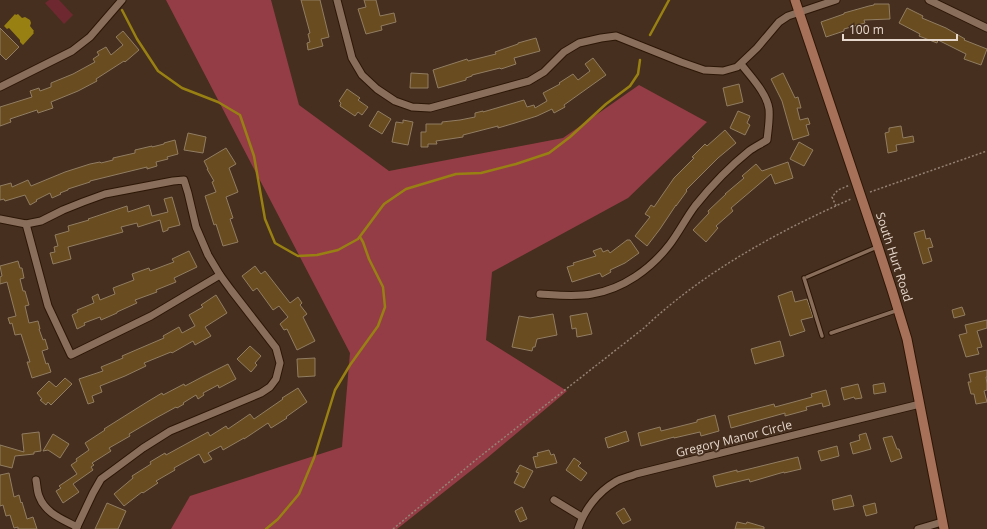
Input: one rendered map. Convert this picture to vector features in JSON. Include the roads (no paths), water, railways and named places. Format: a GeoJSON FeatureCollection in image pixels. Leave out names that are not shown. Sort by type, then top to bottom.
{"type":"FeatureCollection","features":[{"type":"Feature","properties":{"kind":"street"},"geometry":{"type":"LineString","coordinates":[[0,87],[72,52],[90,37],[122,0]]}},
{"type":"Feature","properties":{"kind":"street"},"geometry":{"type":"LineString","coordinates":[[337,0],[352,58],[362,75],[377,89],[395,101],[412,107],[430,108],[529,81],[544,72],[564,52],[579,43],[616,36],[704,70],[723,71],[737,67],[741,64],[779,22],[788,16],[836,0]]}},
{"type":"Feature","properties":{"kind":"street","name":"South Hurt Road"},"geometry":{"type":"LineString","coordinates":[[795,0],[878,247],[907,339],[943,525]]}},
{"type":"Feature","properties":{"kind":"street"},"geometry":{"type":"LineString","coordinates":[[929,0],[987,28]]}},
{"type":"Feature","properties":{"kind":"street"},"geometry":{"type":"LineString","coordinates":[[540,294],[575,296],[593,294],[610,289],[634,278],[659,257],[670,244],[695,206],[726,171],[750,151],[767,140],[769,107],[761,90],[741,64]]}},
{"type":"Feature","properties":{"kind":"street"},"geometry":{"type":"LineString","coordinates":[[0,219],[26,224],[41,221],[77,204],[105,194],[184,180],[196,227],[208,255],[220,275],[276,348],[280,363],[276,379],[270,387],[261,393],[170,431],[143,448],[101,479],[76,528],[53,514],[44,506],[39,495],[36,480]]}},
{"type":"Feature","properties":{"kind":"street"},"geometry":{"type":"LineString","coordinates":[[26,224],[48,306],[71,355],[151,316],[220,275]]}},
{"type":"Feature","properties":{"kind":"street","name":"Gregory Manor Circle"},"geometry":{"type":"LineString","coordinates":[[578,529],[582,517],[596,497],[616,481],[636,474],[920,404]]}},
{"type":"Feature","properties":{"kind":"street"},"geometry":{"type":"LineString","coordinates":[[554,500],[582,517]]}},
{"type":"Feature","properties":{"kind":"street"},"geometry":{"type":"LineString","coordinates":[[918,529],[943,525]]}},
{"type":"Feature","properties":{"kind":"lane"},"geometry":{"type":"LineString","coordinates":[[822,336],[805,277],[878,247]]}},
{"type":"Feature","properties":{"kind":"lane"},"geometry":{"type":"LineString","coordinates":[[831,333],[898,310]]}},
{"type":"Feature","properties":{"kind":"waterway"},"geometry":{"type":"LineString","coordinates":[[650,35],[669,0]]}},
{"type":"Feature","properties":{"kind":"waterway"},"geometry":{"type":"LineString","coordinates":[[122,10],[137,39],[158,71],[182,88],[218,102],[240,115],[254,156],[265,219],[275,243],[298,256],[317,255],[338,250],[358,239],[384,204],[406,189],[456,174],[481,173],[516,164],[549,153],[570,137],[606,104],[630,86],[638,74],[640,60]]}},
{"type":"Feature","properties":{"kind":"waterway"},"geometry":{"type":"LineString","coordinates":[[266,529],[278,519],[299,494],[314,458],[335,390],[350,365],[378,326],[385,307],[383,287],[360,237]]}}]}
